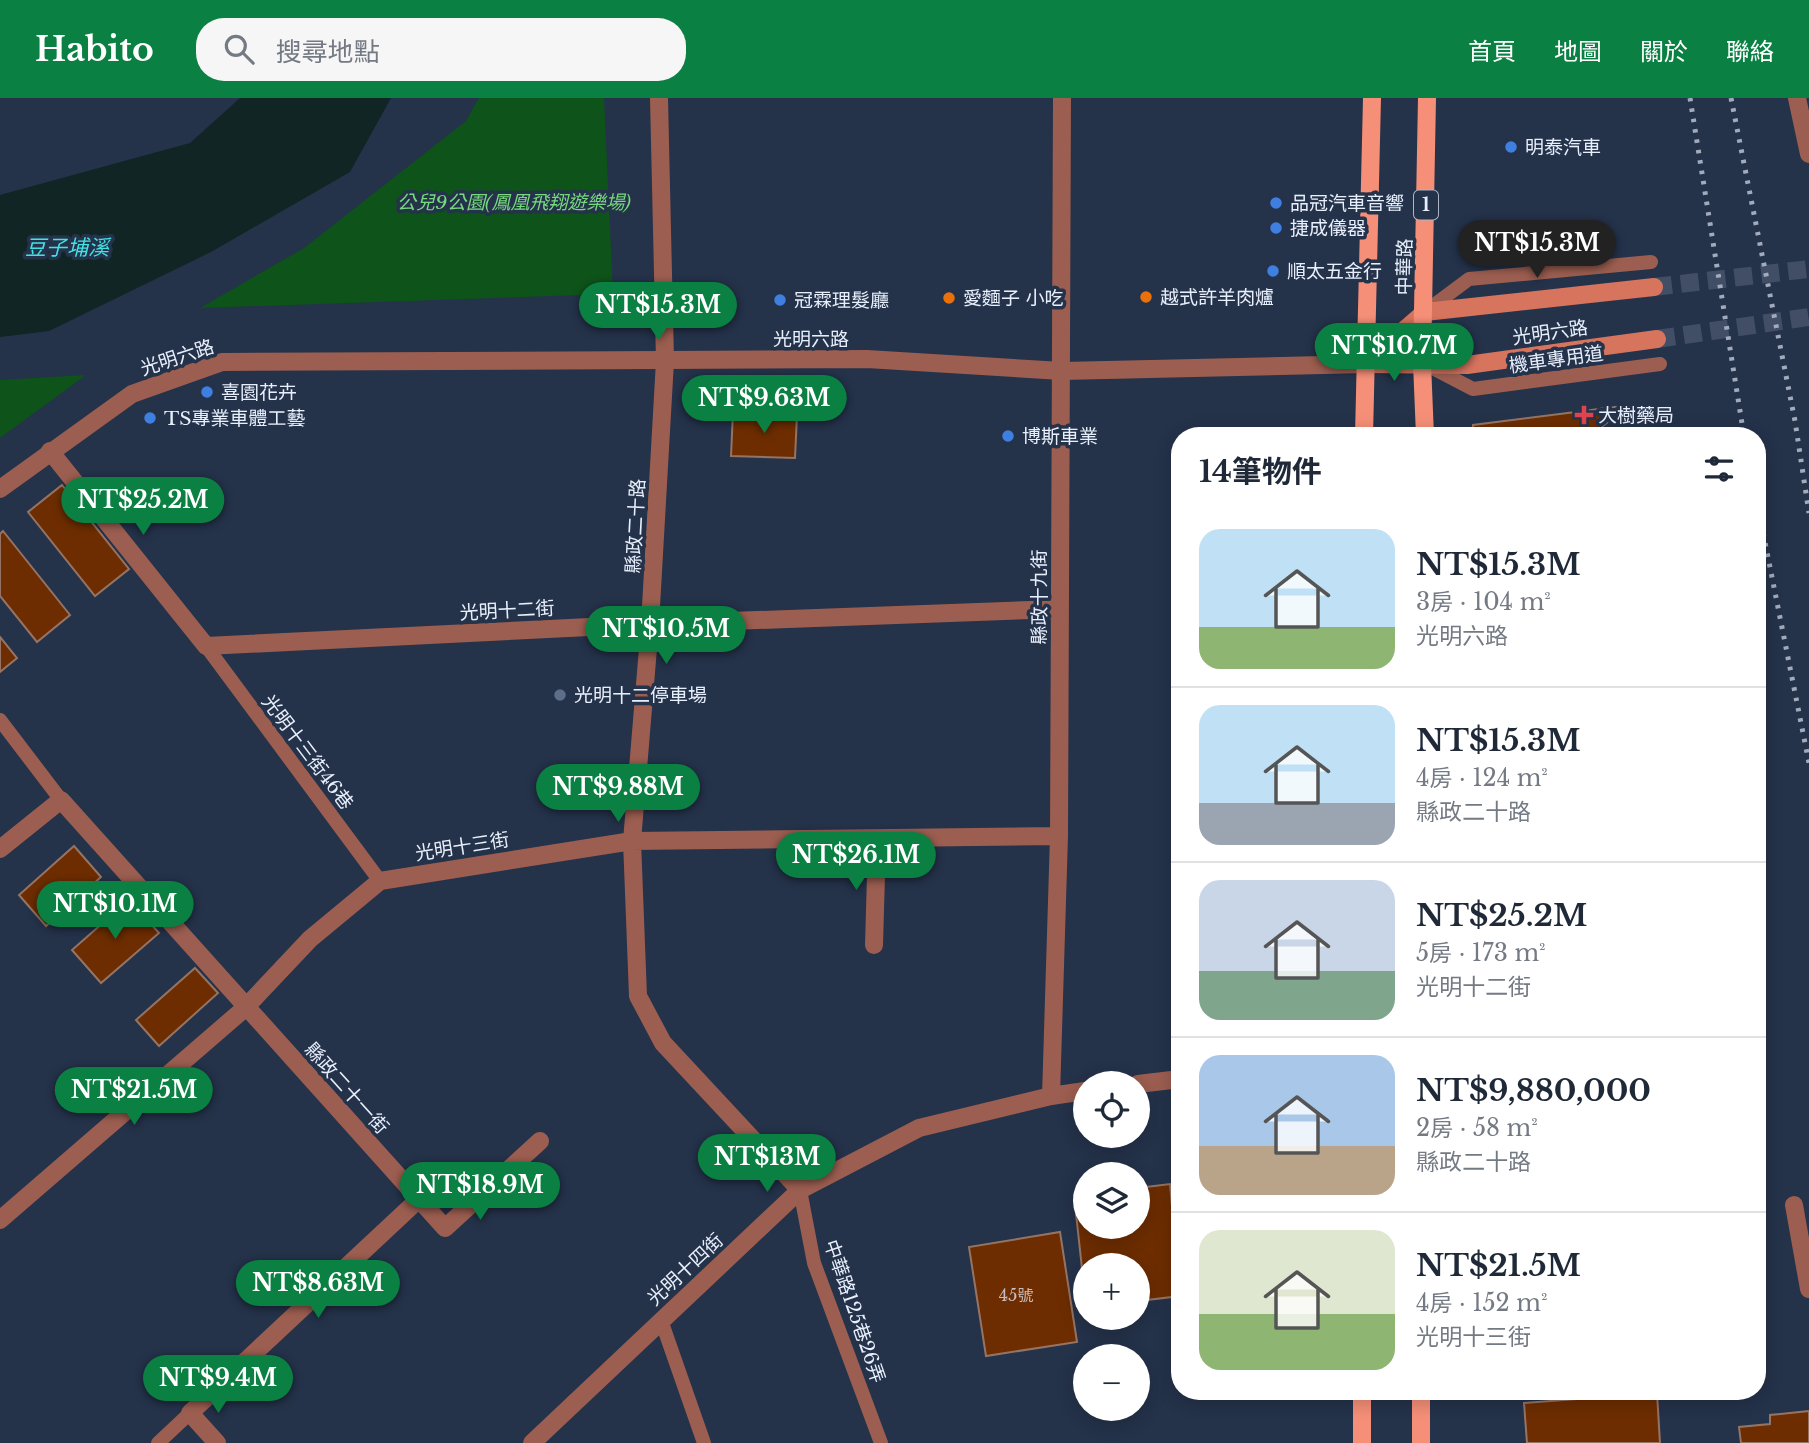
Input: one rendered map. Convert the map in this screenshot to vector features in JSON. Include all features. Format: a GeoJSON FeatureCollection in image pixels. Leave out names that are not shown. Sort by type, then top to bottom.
{"type":"FeatureCollection","features":[{"type":"Feature","properties":{"kind":"main road","name":"中華路"},"geometry":{"type":"LineString","coordinates":[[1364,427],[1372,98]]}},
{"type":"Feature","properties":{"kind":"main road","name":"中華路"},"geometry":{"type":"LineString","coordinates":[[1425,427],[1422,363],[1427,98]]}},
{"type":"Feature","properties":{"kind":"main road","name":"光明六路"},"geometry":{"type":"LineString","coordinates":[[1425,312],[1654,287]]}},
{"type":"Feature","properties":{"kind":"main road"},"geometry":{"type":"LineString","coordinates":[[1365,364],[1425,312]]}},
{"type":"Feature","properties":{"kind":"main road","name":"光明六路"},"geometry":{"type":"LineString","coordinates":[[1365,364],[1467,365],[1657,339]]}},
{"type":"Feature","properties":{"kind":"main road"},"geometry":{"type":"LineString","coordinates":[[1362,1400],[1362,1443]]}},
{"type":"Feature","properties":{"kind":"main road"},"geometry":{"type":"LineString","coordinates":[[1421,1400],[1421,1443]]}},
{"type":"Feature","properties":{"kind":"street","name":"縣政二十路"},"geometry":{"type":"LineString","coordinates":[[659,98],[665,361],[650,624],[632,841],[638,996],[663,1043],[800,1190]]}},
{"type":"Feature","properties":{"kind":"street","name":"縣政十九街"},"geometry":{"type":"LineString","coordinates":[[1051,1096],[1059,836],[1062,98]]}},
{"type":"Feature","properties":{"kind":"street"},"geometry":{"type":"LineString","coordinates":[[1797,98],[1809,154]]}},
{"type":"Feature","properties":{"kind":"street","name":"光明六路"},"geometry":{"type":"LineString","coordinates":[[0,489],[132,394],[222,362],[867,359],[1062,371],[1365,364]]}},
{"type":"Feature","properties":{"kind":"street"},"geometry":{"type":"LineString","coordinates":[[50,452],[206,646]]}},
{"type":"Feature","properties":{"kind":"street","name":"光明十二街"},"geometry":{"type":"LineString","coordinates":[[206,646],[650,624],[1059,609]]}},
{"type":"Feature","properties":{"kind":"street"},"geometry":{"type":"LineString","coordinates":[[0,849],[61,800]]}},
{"type":"Feature","properties":{"kind":"street","name":"縣政二十一街"},"geometry":{"type":"LineString","coordinates":[[61,800],[445,1228],[540,1141]]}},
{"type":"Feature","properties":{"kind":"street","name":"光明十三街"},"geometry":{"type":"LineString","coordinates":[[380,881],[632,841],[1059,836]]}},
{"type":"Feature","properties":{"kind":"street"},"geometry":{"type":"LineString","coordinates":[[874,945],[877,840]]}},
{"type":"Feature","properties":{"kind":"street"},"geometry":{"type":"LineString","coordinates":[[0,1220],[246,1008],[310,939],[380,881]]}},
{"type":"Feature","properties":{"kind":"street"},"geometry":{"type":"LineString","coordinates":[[1150,1083],[1171,1080]]}},
{"type":"Feature","properties":{"kind":"street","name":"光明十四街"},"geometry":{"type":"LineString","coordinates":[[532,1443],[800,1190],[919,1128],[1073,1093]]}},
{"type":"Feature","properties":{"kind":"street"},"geometry":{"type":"LineString","coordinates":[[217,1443],[190,1413],[419,1199]]}},
{"type":"Feature","properties":{"kind":"street"},"geometry":{"type":"LineString","coordinates":[[1794,1205],[1809,1289]]}},
{"type":"Feature","properties":{"kind":"lane"},"geometry":{"type":"LineString","coordinates":[[1425,312],[1469,279],[1651,262]]}},
{"type":"Feature","properties":{"kind":"lane","name":"機車專用道"},"geometry":{"type":"LineString","coordinates":[[1422,363],[1473,389],[1660,364]]}},
{"type":"Feature","properties":{"kind":"lane","name":"光明十三街46巷"},"geometry":{"type":"LineString","coordinates":[[206,646],[380,881]]}},
{"type":"Feature","properties":{"kind":"lane"},"geometry":{"type":"LineString","coordinates":[[0,720],[61,800]]}},
{"type":"Feature","properties":{"kind":"lane","name":"中華路125巷26弄"},"geometry":{"type":"LineString","coordinates":[[800,1190],[814,1263],[881,1443]]}},
{"type":"Feature","properties":{"kind":"lane"},"geometry":{"type":"LineString","coordinates":[[661,1320],[704,1443]]}},
{"type":"Feature","properties":{"kind":"lane"},"geometry":{"type":"LineString","coordinates":[[158,1443],[190,1413]]}},
{"type":"Feature","properties":{"kind":"green space","name":"公兒9公園(鳳凰飛翔遊樂場)"},"geometry":{"type":"Polygon","coordinates":[[[479,98],[604,98],[613,294],[200,308],[304,248],[466,121],[479,98]]]}},
{"type":"Feature","properties":{"kind":"green space"},"geometry":{"type":"Polygon","coordinates":[[[86,375],[0,438],[0,380],[86,375]]]}},
{"type":"Feature","properties":{"kind":"water","name":"豆子埔溪"},"geometry":{"type":"Polygon","coordinates":[[[240,98],[391,98],[350,172],[211,252],[49,331],[0,337],[0,195],[190,143],[240,98]]]}},
{"type":"Feature","properties":{"kind":"building"},"geometry":{"type":"Polygon","coordinates":[[[1631,405],[1601,427],[1473,425],[1631,405]]]}},
{"type":"Feature","properties":{"kind":"building"},"geometry":{"type":"Polygon","coordinates":[[[733,412],[797,415],[795,458],[731,456],[733,412]]]}},
{"type":"Feature","properties":{"kind":"building"},"geometry":{"type":"Polygon","coordinates":[[[62,485],[129,569],[95,596],[28,512],[62,485]]]}},
{"type":"Feature","properties":{"kind":"building"},"geometry":{"type":"Polygon","coordinates":[[[3,531],[70,615],[37,642],[0,596],[0,534],[3,531]]]}},
{"type":"Feature","properties":{"kind":"building"},"geometry":{"type":"Polygon","coordinates":[[[0,637],[17,658],[0,672],[0,637]]]}},
{"type":"Feature","properties":{"kind":"building"},"geometry":{"type":"Polygon","coordinates":[[[74,846],[101,877],[46,926],[19,895],[74,846]]]}},
{"type":"Feature","properties":{"kind":"building"},"geometry":{"type":"Polygon","coordinates":[[[129,900],[159,933],[101,983],[72,950],[129,900]]]}},
{"type":"Feature","properties":{"kind":"building"},"geometry":{"type":"Polygon","coordinates":[[[195,968],[218,993],[159,1046],[136,1020],[195,968]]]}},
{"type":"Feature","properties":{"kind":"building"},"geometry":{"type":"Polygon","coordinates":[[[1170,1184],[1171,1297],[1150,1300],[1150,1253],[1080,1253],[1079,1239],[1150,1239],[1150,1186],[1170,1184]]]}},
{"type":"Feature","properties":{"kind":"building"},"geometry":{"type":"Polygon","coordinates":[[[1060,1232],[1073,1330],[1077,1342],[986,1356],[969,1247],[1060,1232]]]}},
{"type":"Feature","properties":{"kind":"building"},"geometry":{"type":"Polygon","coordinates":[[[1564,1400],[1657,1400],[1660,1443],[1527,1443],[1524,1403],[1564,1400]]]}},
{"type":"Feature","properties":{"kind":"building"},"geometry":{"type":"Polygon","coordinates":[[[1809,1411],[1809,1443],[1741,1443],[1739,1427],[1770,1424],[1770,1415],[1809,1411]]]}},
{"type":"Feature","properties":{"kind":"tunnel"},"geometry":{"type":"LineString","coordinates":[[1654,287],[1809,269]]}},
{"type":"Feature","properties":{"kind":"tunnel"},"geometry":{"type":"LineString","coordinates":[[1657,339],[1809,317]]}},
{"type":"Feature","properties":{"kind":"railway"},"geometry":{"type":"LineString","coordinates":[[1690,98],[1743,427]]}},
{"type":"Feature","properties":{"kind":"railway"},"geometry":{"type":"LineString","coordinates":[[1731,98],[1795,421],[1809,513]]}},
{"type":"Feature","properties":{"kind":"railway"},"geometry":{"type":"LineString","coordinates":[[1766,547],[1809,763]]}},
{"type":"Feature","properties":{"kind":"place","name":"明泰汽車"},"geometry":{"type":"Point","coordinates":[1511,147]}},
{"type":"Feature","properties":{"kind":"place","name":"品冠汽車音響"},"geometry":{"type":"Point","coordinates":[1276,203]}},
{"type":"Feature","properties":{"kind":"place","name":"捷成儀器"},"geometry":{"type":"Point","coordinates":[1276,228]}},
{"type":"Feature","properties":{"kind":"place","name":"順太五金行"},"geometry":{"type":"Point","coordinates":[1273,271]}},
{"type":"Feature","properties":{"kind":"place","name":"越式許羊肉爐"},"geometry":{"type":"Point","coordinates":[1146,297]}},
{"type":"Feature","properties":{"kind":"place","name":"愛麵子 小吃"},"geometry":{"type":"Point","coordinates":[949,298]}},
{"type":"Feature","properties":{"kind":"place","name":"冠霖理髮廳"},"geometry":{"type":"Point","coordinates":[780,300]}},
{"type":"Feature","properties":{"kind":"place","name":"喜園花卉"},"geometry":{"type":"Point","coordinates":[207,392]}},
{"type":"Feature","properties":{"kind":"place","name":"大樹藥局"},"geometry":{"type":"Point","coordinates":[1584,415]}},
{"type":"Feature","properties":{"kind":"place","name":"TS專業車體工藝"},"geometry":{"type":"Point","coordinates":[150,418]}},
{"type":"Feature","properties":{"kind":"place","name":"博斯車業"},"geometry":{"type":"Point","coordinates":[1008,436]}},
{"type":"Feature","properties":{"kind":"place","name":"光明十二停車場"},"geometry":{"type":"Point","coordinates":[560,695]}}]}
